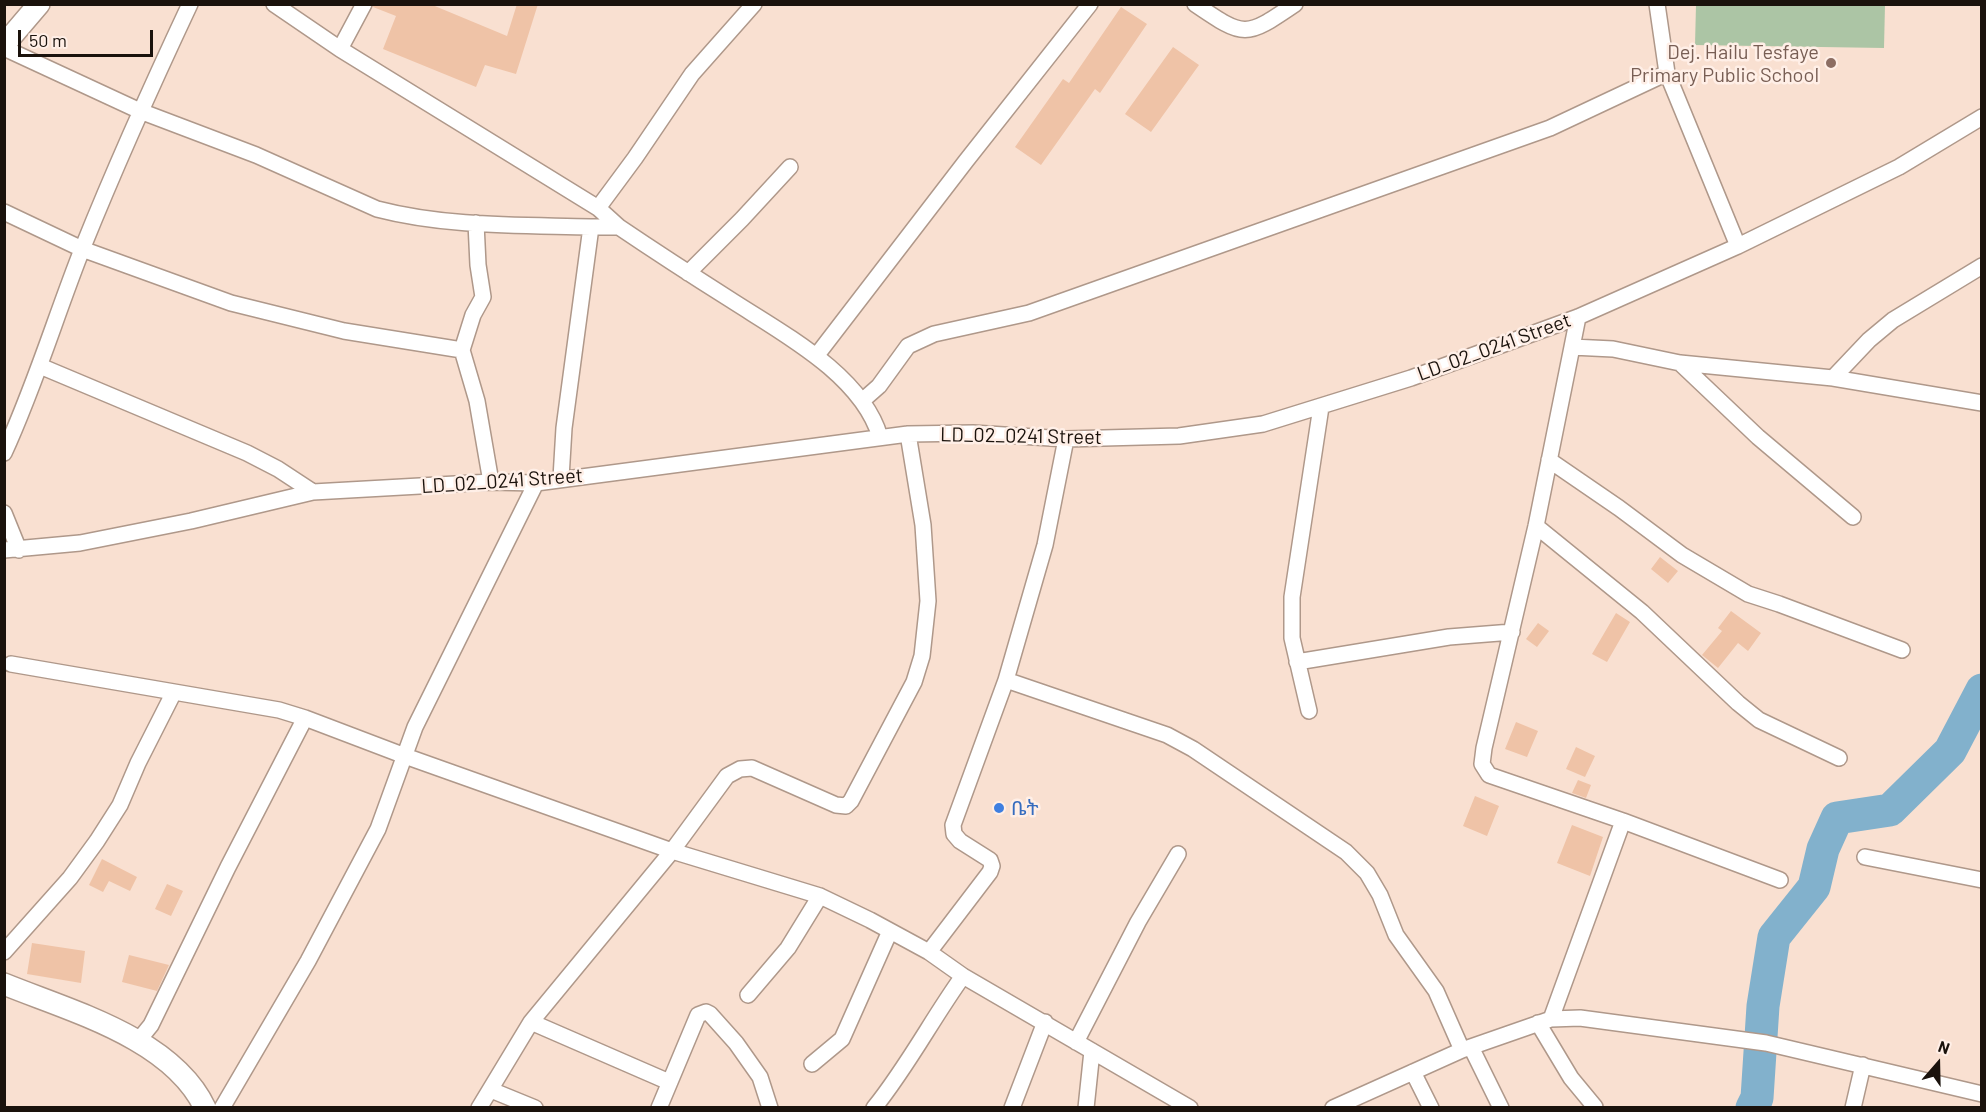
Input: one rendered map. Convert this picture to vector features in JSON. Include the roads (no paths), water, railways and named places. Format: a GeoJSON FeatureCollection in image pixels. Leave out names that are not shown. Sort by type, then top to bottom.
{"type":"FeatureCollection","features":[{"type":"Feature","properties":{"kind":"main road"},"geometry":{"type":"LineString","coordinates":[[4,47],[39,4]]}},
{"type":"Feature","properties":{"kind":"main road"},"geometry":{"type":"LineString","coordinates":[[4,984],[101,1023],[138,1041],[187,1079],[205,1107]]}},
{"type":"Feature","properties":{"kind":"street"},"geometry":{"type":"LineString","coordinates":[[4,453],[40,366],[82,249],[140,111],[190,4]]}},
{"type":"Feature","properties":{"kind":"street"},"geometry":{"type":"LineString","coordinates":[[274,4],[340,49],[598,208],[619,228],[817,356],[862,401],[875,421],[880,437]]}},
{"type":"Feature","properties":{"kind":"street"},"geometry":{"type":"LineString","coordinates":[[340,49],[364,4]]}},
{"type":"Feature","properties":{"kind":"street"},"geometry":{"type":"LineString","coordinates":[[598,208],[692,74],[754,4]]}},
{"type":"Feature","properties":{"kind":"street"},"geometry":{"type":"LineString","coordinates":[[817,356],[1090,4]]}},
{"type":"Feature","properties":{"kind":"street"},"geometry":{"type":"LineString","coordinates":[[1195,4],[1224,24],[1244,31],[1261,27],[1295,4]]}},
{"type":"Feature","properties":{"kind":"street"},"geometry":{"type":"LineString","coordinates":[[1657,4],[1666,73],[1738,246]]}},
{"type":"Feature","properties":{"kind":"street"},"geometry":{"type":"LineString","coordinates":[[4,47],[140,111],[256,155],[377,209],[396,214],[476,224],[619,228]]}},
{"type":"Feature","properties":{"kind":"street"},"geometry":{"type":"LineString","coordinates":[[862,401],[879,386],[908,346],[934,334],[1029,313],[1539,132],[1666,73]]}},
{"type":"Feature","properties":{"kind":"street","name":"LD_02_0241 Street"},"geometry":{"type":"LineString","coordinates":[[12,550],[80,543],[191,521],[313,492],[491,482],[536,483],[908,434],[973,433],[1066,439],[1179,436],[1263,424],[1411,378],[1578,316],[1738,246],[1899,167],[1982,117]]}},
{"type":"Feature","properties":{"kind":"street"},"geometry":{"type":"LineString","coordinates":[[688,273],[790,167]]}},
{"type":"Feature","properties":{"kind":"street"},"geometry":{"type":"LineString","coordinates":[[4,212],[82,249],[231,303],[344,331],[462,350]]}},
{"type":"Feature","properties":{"kind":"street"},"geometry":{"type":"LineString","coordinates":[[476,224],[478,264],[483,297],[473,315],[462,350],[477,401],[491,482]]}},
{"type":"Feature","properties":{"kind":"street"},"geometry":{"type":"LineString","coordinates":[[561,478],[565,418],[591,227]]}},
{"type":"Feature","properties":{"kind":"street"},"geometry":{"type":"LineString","coordinates":[[1833,378],[1869,340],[1893,320],[1982,266]]}},
{"type":"Feature","properties":{"kind":"street"},"geometry":{"type":"LineString","coordinates":[[1578,316],[1536,526],[1484,748],[1482,764],[1484,770],[1489,775],[1780,879]]}},
{"type":"Feature","properties":{"kind":"street"},"geometry":{"type":"LineString","coordinates":[[1572,347],[1613,348],[1680,363],[1833,378],[1982,403]]}},
{"type":"Feature","properties":{"kind":"street"},"geometry":{"type":"LineString","coordinates":[[1680,363],[1758,437],[1853,517]]}},
{"type":"Feature","properties":{"kind":"street"},"geometry":{"type":"LineString","coordinates":[[40,366],[247,453],[278,469],[313,492]]}},
{"type":"Feature","properties":{"kind":"street"},"geometry":{"type":"LineString","coordinates":[[1309,711],[1292,638],[1292,597],[1321,407]]}},
{"type":"Feature","properties":{"kind":"street"},"geometry":{"type":"LineString","coordinates":[[479,1107],[531,1022],[672,851],[727,776],[740,769],[752,768],[836,805],[846,806],[851,801],[914,682],[922,656],[928,601],[922,525],[908,434]]}},
{"type":"Feature","properties":{"kind":"street"},"geometry":{"type":"LineString","coordinates":[[929,952],[990,872],[992,866],[990,860],[960,842],[954,834],[953,825],[1006,680],[1045,545],[1066,439]]}},
{"type":"Feature","properties":{"kind":"street"},"geometry":{"type":"LineString","coordinates":[[1549,460],[1682,555],[1748,594],[1902,650]]}},
{"type":"Feature","properties":{"kind":"street"},"geometry":{"type":"LineString","coordinates":[[222,1107],[308,961],[378,829],[415,727],[536,483]]}},
{"type":"Feature","properties":{"kind":"street"},"geometry":{"type":"LineString","coordinates":[[4,513],[12,550]]}},
{"type":"Feature","properties":{"kind":"street"},"geometry":{"type":"LineString","coordinates":[[1536,526],[1642,612],[1759,720],[1839,758]]}},
{"type":"Feature","properties":{"kind":"street"},"geometry":{"type":"LineString","coordinates":[[1297,662],[1449,637],[1512,632]]}},
{"type":"Feature","properties":{"kind":"street"},"geometry":{"type":"LineString","coordinates":[[11,664],[279,710],[672,851],[820,896],[929,952],[963,976],[1190,1107]]}},
{"type":"Feature","properties":{"kind":"street"},"geometry":{"type":"LineString","coordinates":[[1006,680],[1167,735],[1185,744],[1346,852],[1367,873],[1380,895],[1396,935],[1436,991],[1501,1107]]}},
{"type":"Feature","properties":{"kind":"street"},"geometry":{"type":"LineString","coordinates":[[4,952],[70,878],[97,841],[120,805],[174,692]]}},
{"type":"Feature","properties":{"kind":"street"},"geometry":{"type":"LineString","coordinates":[[138,1041],[151,1024],[305,718]]}},
{"type":"Feature","properties":{"kind":"street"},"geometry":{"type":"LineString","coordinates":[[1595,1107],[1571,1078],[1544,1021],[1623,821]]}},
{"type":"Feature","properties":{"kind":"street"},"geometry":{"type":"LineString","coordinates":[[1076,1042],[1138,922],[1178,854]]}},
{"type":"Feature","properties":{"kind":"street"},"geometry":{"type":"LineString","coordinates":[[1865,857],[1980,874]]}},
{"type":"Feature","properties":{"kind":"street"},"geometry":{"type":"LineString","coordinates":[[748,995],[788,948],[820,896]]}},
{"type":"Feature","properties":{"kind":"street"},"geometry":{"type":"LineString","coordinates":[[812,1064],[842,1039],[890,930]]}},
{"type":"Feature","properties":{"kind":"street"},"geometry":{"type":"LineString","coordinates":[[874,1107],[896,1081],[963,976]]}},
{"type":"Feature","properties":{"kind":"street"},"geometry":{"type":"LineString","coordinates":[[659,1107],[698,1015],[706,1012],[736,1042],[760,1077],[770,1107]]}},
{"type":"Feature","properties":{"kind":"street"},"geometry":{"type":"LineString","coordinates":[[1333,1107],[1467,1048],[1544,1021],[1580,1018],[1766,1043],[1982,1094]]}},
{"type":"Feature","properties":{"kind":"street"},"geometry":{"type":"LineString","coordinates":[[531,1022],[669,1082]]}},
{"type":"Feature","properties":{"kind":"street"},"geometry":{"type":"LineString","coordinates":[[1012,1107],[1045,1022]]}},
{"type":"Feature","properties":{"kind":"street"},"geometry":{"type":"LineString","coordinates":[[1086,1107],[1092,1051]]}},
{"type":"Feature","properties":{"kind":"street"},"geometry":{"type":"LineString","coordinates":[[1853,1107],[1863,1065]]}},
{"type":"Feature","properties":{"kind":"street"},"geometry":{"type":"LineString","coordinates":[[1413,1072],[1431,1107]]}},
{"type":"Feature","properties":{"kind":"street"},"geometry":{"type":"LineString","coordinates":[[491,1090],[535,1107]]}},
{"type":"Feature","properties":{"kind":"waterway"},"geometry":{"type":"LineString","coordinates":[[1752,1108],[1757,1098],[1763,1006],[1774,937],[1814,887],[1823,849],[1837,818],[1890,810],[1950,751],[1982,690]]}},
{"type":"Feature","properties":{"kind":"place","name":"Dej. Hailu Tesfaye Primary Public School"},"geometry":{"type":"Point","coordinates":[1831,63]}},
{"type":"Feature","properties":{"kind":"place","name":"ቤት"},"geometry":{"type":"Point","coordinates":[999,808]}}]}
